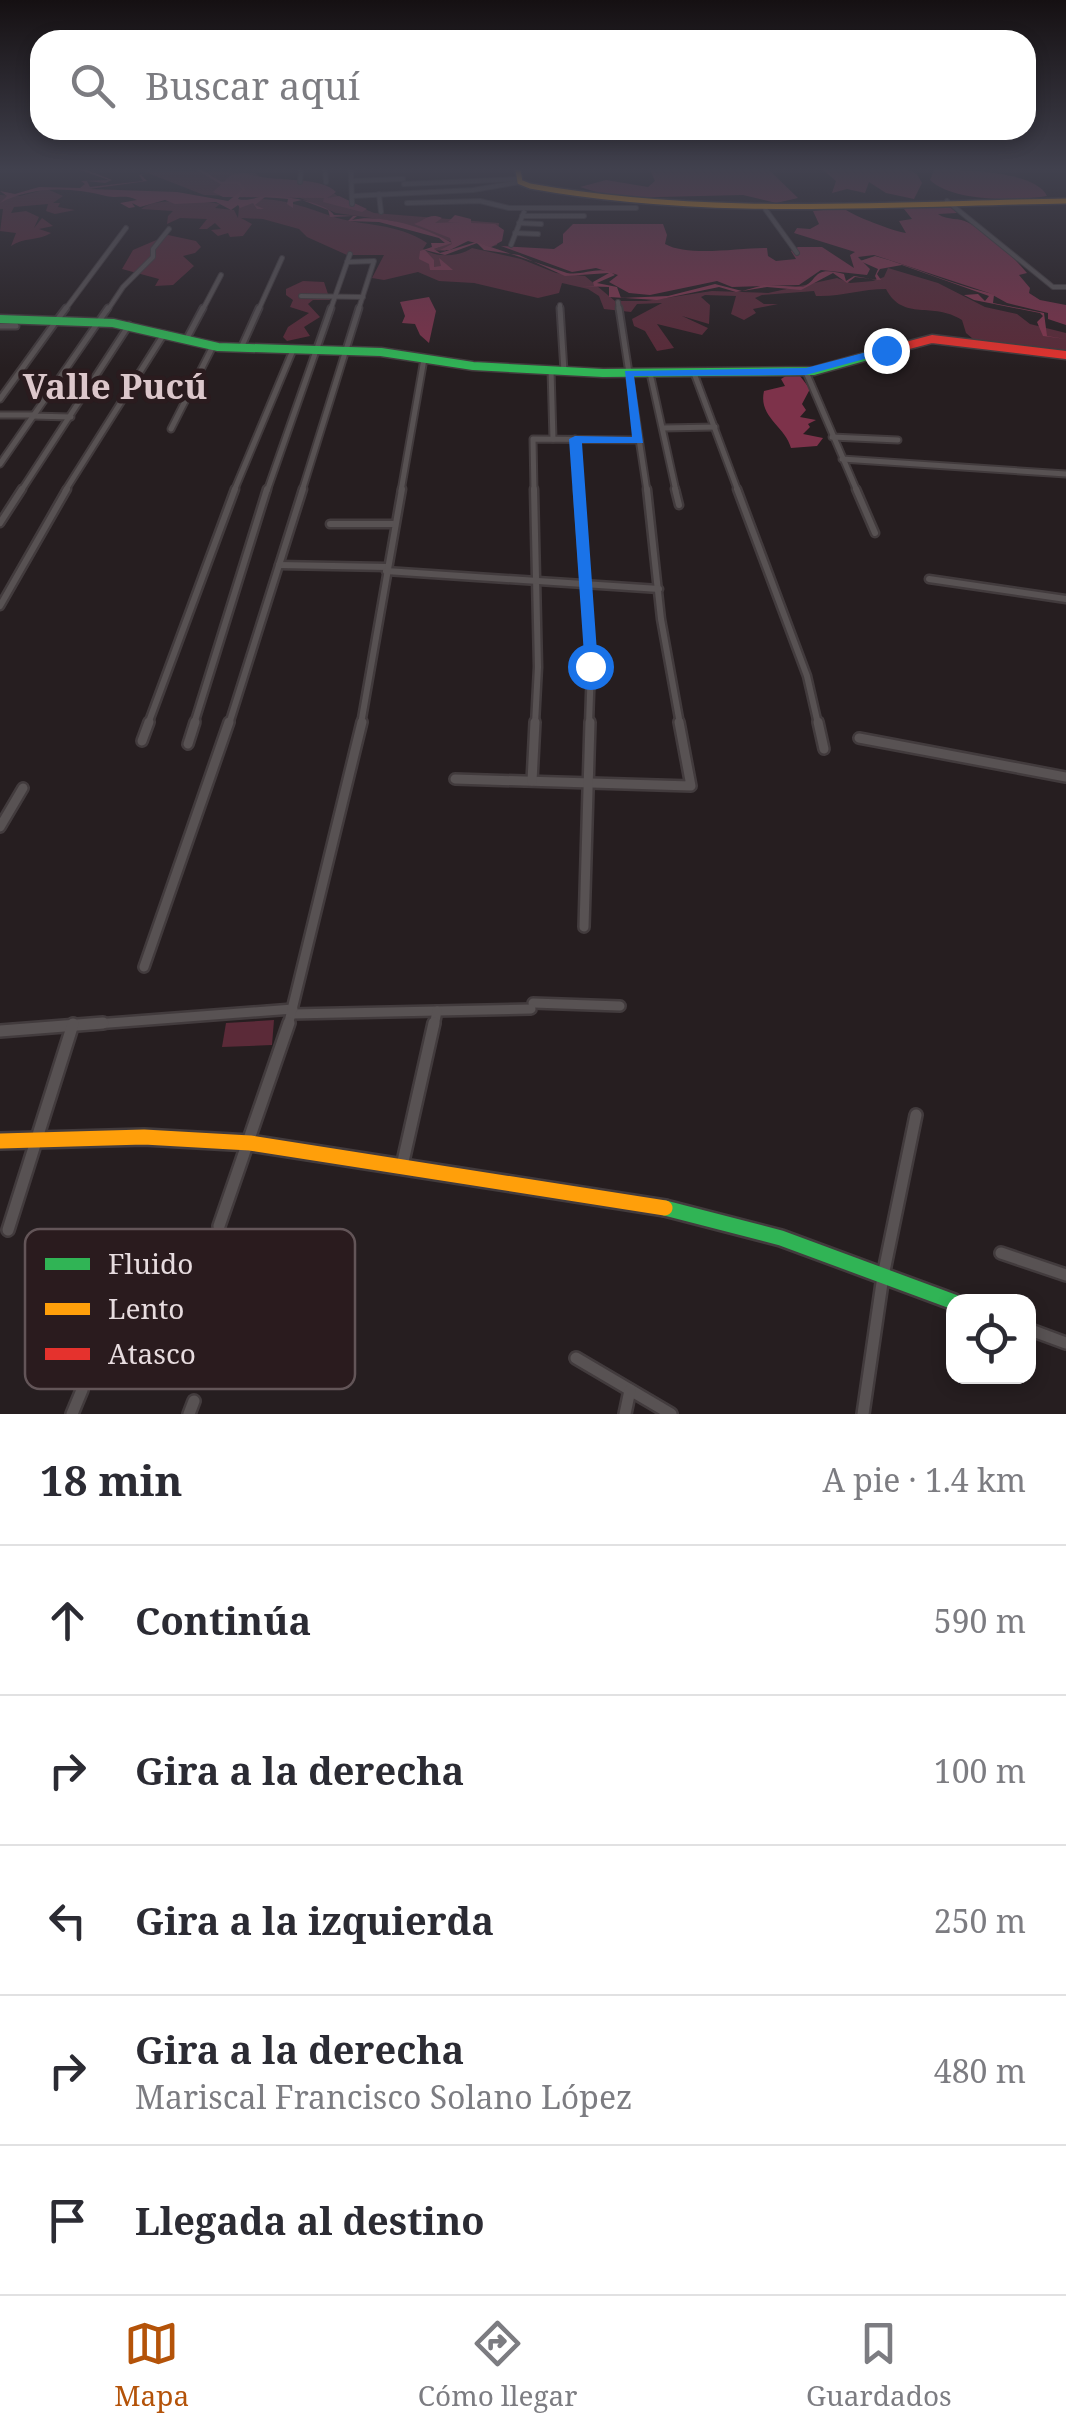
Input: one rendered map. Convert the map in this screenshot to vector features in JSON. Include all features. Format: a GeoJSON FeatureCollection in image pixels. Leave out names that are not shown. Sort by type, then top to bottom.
{"type":"FeatureCollection","features":[{"type":"Feature","properties":{"kind":"street"},"geometry":{"type":"LineString","coordinates":[[0,399],[120,236]]}},
{"type":"Feature","properties":{"kind":"street"},"geometry":{"type":"LineString","coordinates":[[0,464],[132,276],[154,257],[153,248],[163,236]]}},
{"type":"Feature","properties":{"kind":"street"},"geometry":{"type":"LineString","coordinates":[[510,245],[514,236]]}},
{"type":"Feature","properties":{"kind":"street"},"geometry":{"type":"LineString","coordinates":[[785,236],[797,253]]}},
{"type":"Feature","properties":{"kind":"street"},"geometry":{"type":"LineString","coordinates":[[990,236],[1053,286],[1066,287]]}},
{"type":"Feature","properties":{"kind":"street"},"geometry":{"type":"LineString","coordinates":[[188,744],[242,561],[350,254]]}},
{"type":"Feature","properties":{"kind":"street"},"geometry":{"type":"LineString","coordinates":[[241,348],[282,258]]}},
{"type":"Feature","properties":{"kind":"street"},"geometry":{"type":"LineString","coordinates":[[144,967],[224,742],[374,261],[348,262]]}},
{"type":"Feature","properties":{"kind":"street"},"geometry":{"type":"LineString","coordinates":[[186,340],[221,275]]}},
{"type":"Feature","properties":{"kind":"street"},"geometry":{"type":"LineString","coordinates":[[302,296],[363,296]]}},
{"type":"Feature","properties":{"kind":"street"},"geometry":{"type":"LineString","coordinates":[[455,779],[691,786],[618,302]]}},
{"type":"Feature","properties":{"kind":"street"},"geometry":{"type":"LineString","coordinates":[[560,305],[564,371]]}},
{"type":"Feature","properties":{"kind":"street"},"geometry":{"type":"LineString","coordinates":[[0,322],[99,322],[129,325],[213,346],[348,351],[564,371],[806,372],[932,338],[1066,355]]}},
{"type":"Feature","properties":{"kind":"street"},"geometry":{"type":"LineString","coordinates":[[0,322],[16,326]]}},
{"type":"Feature","properties":{"kind":"street"},"geometry":{"type":"LineString","coordinates":[[0,524],[129,325]]}},
{"type":"Feature","properties":{"kind":"street"},"geometry":{"type":"LineString","coordinates":[[0,606],[76,472],[164,334]]}},
{"type":"Feature","properties":{"kind":"street"},"geometry":{"type":"LineString","coordinates":[[171,429],[213,346]]}},
{"type":"Feature","properties":{"kind":"street"},"geometry":{"type":"LineString","coordinates":[[142,742],[238,480],[292,350]]}},
{"type":"Feature","properties":{"kind":"street"},"geometry":{"type":"LineString","coordinates":[[219,1226],[293,1012],[362,725],[424,359]]}},
{"type":"Feature","properties":{"kind":"street"},"geometry":{"type":"LineString","coordinates":[[551,370],[553,439]]}},
{"type":"Feature","properties":{"kind":"street"},"geometry":{"type":"LineString","coordinates":[[806,372],[875,534]]}},
{"type":"Feature","properties":{"kind":"street"},"geometry":{"type":"LineString","coordinates":[[650,373],[679,504]]}},
{"type":"Feature","properties":{"kind":"street"},"geometry":{"type":"LineString","coordinates":[[694,373],[807,676],[824,749]]}},
{"type":"Feature","properties":{"kind":"street"},"geometry":{"type":"LineString","coordinates":[[0,415],[70,417]]}},
{"type":"Feature","properties":{"kind":"street"},"geometry":{"type":"LineString","coordinates":[[663,428],[715,428]]}},
{"type":"Feature","properties":{"kind":"street"},"geometry":{"type":"LineString","coordinates":[[832,437],[898,440]]}},
{"type":"Feature","properties":{"kind":"street"},"geometry":{"type":"LineString","coordinates":[[532,781],[538,667],[533,439],[639,440]]}},
{"type":"Feature","properties":{"kind":"street"},"geometry":{"type":"LineString","coordinates":[[575,439],[590,666],[584,927]]}},
{"type":"Feature","properties":{"kind":"street"},"geometry":{"type":"LineString","coordinates":[[842,459],[1066,474]]}},
{"type":"Feature","properties":{"kind":"street"},"geometry":{"type":"LineString","coordinates":[[330,524],[394,524]]}},
{"type":"Feature","properties":{"kind":"street"},"geometry":{"type":"LineString","coordinates":[[279,564],[584,581],[659,589]]}},
{"type":"Feature","properties":{"kind":"street"},"geometry":{"type":"LineString","coordinates":[[929,579],[1066,599]]}},
{"type":"Feature","properties":{"kind":"street"},"geometry":{"type":"LineString","coordinates":[[858,738],[1066,777]]}},
{"type":"Feature","properties":{"kind":"street"},"geometry":{"type":"LineString","coordinates":[[0,827],[23,788]]}},
{"type":"Feature","properties":{"kind":"street"},"geometry":{"type":"LineString","coordinates":[[0,1031],[293,1012],[620,1006]]}},
{"type":"Feature","properties":{"kind":"street"},"geometry":{"type":"LineString","coordinates":[[402,1166],[437,1012]]}},
{"type":"Feature","properties":{"kind":"street"},"geometry":{"type":"LineString","coordinates":[[8,1230],[73,1024]]}},
{"type":"Feature","properties":{"kind":"street"},"geometry":{"type":"LineString","coordinates":[[863,1414],[882,1276],[916,1115]]}},
{"type":"Feature","properties":{"kind":"street"},"geometry":{"type":"LineString","coordinates":[[0,1142],[144,1136],[250,1143],[695,1213],[781,1238],[946,1299]]}},
{"type":"Feature","properties":{"kind":"street"},"geometry":{"type":"LineString","coordinates":[[1000,1253],[1066,1275]]}},
{"type":"Feature","properties":{"kind":"street"},"geometry":{"type":"LineString","coordinates":[[1036,1333],[1066,1343]]}},
{"type":"Feature","properties":{"kind":"street"},"geometry":{"type":"LineString","coordinates":[[576,1358],[671,1414]]}},
{"type":"Feature","properties":{"kind":"street"},"geometry":{"type":"LineString","coordinates":[[72,1414],[82,1390]]}},
{"type":"Feature","properties":{"kind":"street"},"geometry":{"type":"LineString","coordinates":[[625,1414],[630,1390]]}},
{"type":"Feature","properties":{"kind":"shaded area"},"geometry":{"type":"Polygon","coordinates":[[[15,236],[42,236],[21,241],[11,246],[15,236]]]}},
{"type":"Feature","properties":{"kind":"shaded area"},"geometry":{"type":"Polygon","coordinates":[[[166,236],[196,241],[201,247],[183,256],[194,266],[173,285],[155,286],[159,279],[122,269],[133,250],[166,236]]]}},
{"type":"Feature","properties":{"kind":"shaded area"},"geometry":{"type":"Polygon","coordinates":[[[415,236],[427,243],[423,249],[435,254],[454,255],[472,248],[521,259],[556,273],[585,276],[615,301],[646,301],[712,291],[768,293],[837,278],[850,283],[873,281],[884,277],[888,268],[938,283],[985,307],[1017,314],[1030,324],[1066,333],[1066,351],[973,339],[966,333],[962,320],[901,305],[886,289],[825,296],[816,296],[814,291],[762,295],[755,298],[764,304],[778,304],[753,309],[756,313],[744,320],[731,314],[736,296],[705,295],[701,297],[710,305],[709,324],[682,316],[708,328],[702,335],[657,324],[674,348],[657,351],[632,319],[662,303],[637,304],[631,312],[604,309],[599,296],[588,289],[562,283],[559,293],[538,298],[474,283],[439,281],[418,272],[384,280],[372,278],[384,255],[347,255],[307,237],[415,236]]]}},
{"type":"Feature","properties":{"kind":"shaded area"},"geometry":{"type":"Polygon","coordinates":[[[431,236],[438,236],[452,243],[434,249],[440,253],[476,242],[511,254],[484,250],[477,243],[445,255],[425,250],[434,260],[434,267],[441,266],[439,258],[453,270],[430,270],[429,264],[419,259],[420,251],[432,247],[431,243],[445,243],[431,236]]]}},
{"type":"Feature","properties":{"kind":"shaded area"},"geometry":{"type":"Polygon","coordinates":[[[435,236],[498,236],[497,245],[488,248],[481,241],[460,240],[445,251],[432,250],[452,242],[435,236]]]}},
{"type":"Feature","properties":{"kind":"shaded area"},"geometry":{"type":"Polygon","coordinates":[[[445,236],[503,236],[502,241],[491,247],[468,241],[450,250],[440,250],[452,244],[445,236]]]}},
{"type":"Feature","properties":{"kind":"shaded area"},"geometry":{"type":"Polygon","coordinates":[[[563,236],[667,236],[665,244],[700,251],[767,248],[768,256],[776,261],[796,259],[791,251],[798,247],[822,247],[854,268],[850,255],[855,252],[804,236],[988,236],[1027,273],[1019,275],[1030,288],[1029,293],[1040,300],[1066,305],[1066,325],[1048,319],[1048,313],[1007,303],[989,293],[874,255],[858,257],[870,269],[867,275],[821,270],[799,285],[732,287],[717,281],[650,295],[629,293],[609,282],[618,275],[596,268],[572,272],[501,246],[554,249],[563,243],[563,236]]]}},
{"type":"Feature","properties":{"kind":"shaded area"},"geometry":{"type":"Polygon","coordinates":[[[875,256],[989,293],[994,295],[993,303],[1044,313],[1047,336],[1066,339],[1043,336],[1037,322],[1043,316],[1040,313],[974,300],[964,295],[978,294],[985,301],[989,296],[902,265],[880,269],[877,274],[881,280],[875,276],[878,269],[860,261],[875,256]]]}},
{"type":"Feature","properties":{"kind":"shaded area"},"geometry":{"type":"Polygon","coordinates":[[[533,261],[567,273],[610,272],[615,275],[597,283],[617,287],[621,298],[609,297],[609,287],[581,286],[594,286],[593,282],[609,273],[565,276],[533,261]]]}},
{"type":"Feature","properties":{"kind":"shaded area"},"geometry":{"type":"Polygon","coordinates":[[[826,271],[844,274],[846,281],[854,276],[869,279],[855,277],[847,283],[833,273],[801,290],[767,287],[736,292],[719,287],[657,300],[623,298],[668,296],[715,284],[742,291],[764,285],[803,287],[826,271]]]}},
{"type":"Feature","properties":{"kind":"shaded area"},"geometry":{"type":"Polygon","coordinates":[[[303,281],[324,282],[330,300],[313,300],[308,304],[320,317],[304,327],[310,336],[287,341],[283,337],[288,327],[309,313],[290,307],[293,300],[286,295],[286,289],[303,281]]]}},
{"type":"Feature","properties":{"kind":"shaded area"},"geometry":{"type":"Polygon","coordinates":[[[429,297],[436,311],[429,343],[415,324],[402,323],[405,316],[400,302],[429,297]]]}},
{"type":"Feature","properties":{"kind":"shaded area"},"geometry":{"type":"Polygon","coordinates":[[[789,374],[800,376],[810,389],[802,404],[806,410],[800,417],[816,420],[808,424],[810,427],[803,434],[823,438],[817,446],[791,448],[765,408],[764,391],[785,386],[781,379],[789,374]]]}},
{"type":"Feature","properties":{"kind":"shaded area"},"geometry":{"type":"Polygon","coordinates":[[[274,1020],[272,1045],[222,1047],[226,1023],[274,1020]]]}},
{"type":"Feature","properties":{"kind":"traffic: fast"},"geometry":{"type":"LineString","coordinates":[[0,319],[113,323],[218,347],[381,352],[473,366],[603,373],[814,371],[868,356]]}},
{"type":"Feature","properties":{"kind":"traffic: fast"},"geometry":{"type":"LineString","coordinates":[[665,1208],[781,1238],[946,1299]]}},
{"type":"Feature","properties":{"kind":"traffic: slow"},"geometry":{"type":"LineString","coordinates":[[0,1141],[144,1137],[250,1143],[665,1208]]}},
{"type":"Feature","properties":{"kind":"traffic: jam"},"geometry":{"type":"LineString","coordinates":[[868,356],[932,339],[1066,355]]}},
{"type":"Feature","properties":{"kind":"district","name":"Valle Pucú"},"geometry":{"type":"Point","coordinates":[115,387]}},
{"type":"Feature","properties":{"kind":"route"},"geometry":{"type":"LineString","coordinates":[[590,666],[575,439],[639,440],[628,373],[806,372],[886,350]]}}]}
